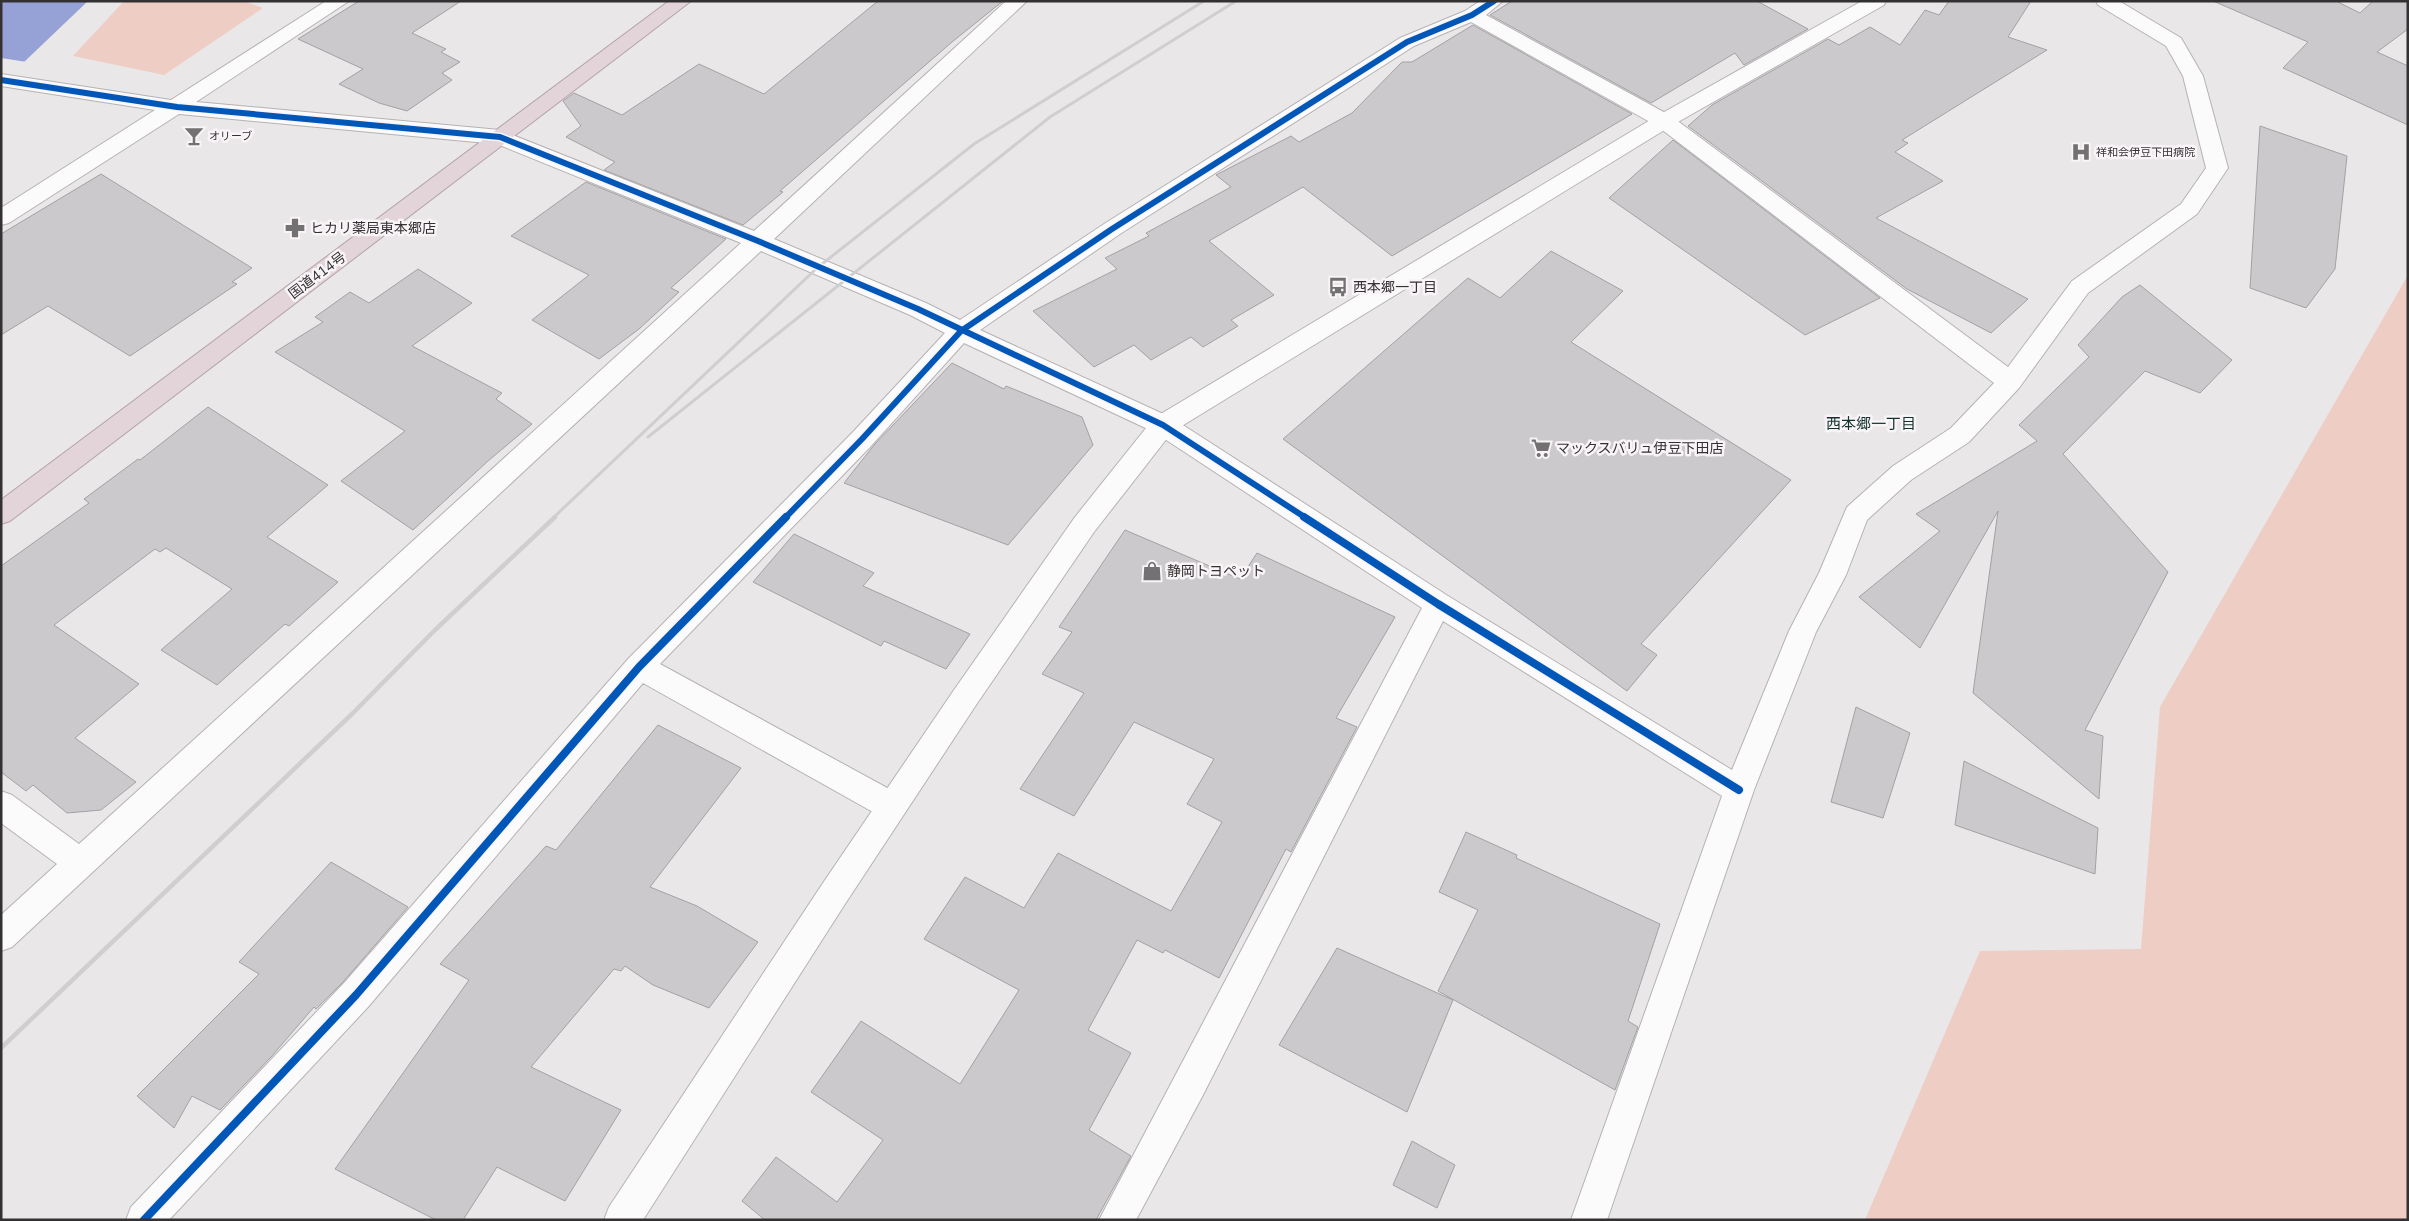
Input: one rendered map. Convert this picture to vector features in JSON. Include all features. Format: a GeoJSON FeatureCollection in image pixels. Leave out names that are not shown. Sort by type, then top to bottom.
{"type":"FeatureCollection","features":[{"type":"Feature","properties":{"kind":"highway","name":"国道414号"},"geometry":{"type":"LineString","coordinates":[[1,514],[682,1]]}},
{"type":"Feature","properties":{"kind":"street"},"geometry":{"type":"LineString","coordinates":[[1,936],[1018,1]]}},
{"type":"Feature","properties":{"kind":"street"},"geometry":{"type":"LineString","coordinates":[[144,1220],[356,995],[639,667],[862,439],[961,331],[1112,229],[1407,42],[1472,15],[1494,1]]}},
{"type":"Feature","properties":{"kind":"street"},"geometry":{"type":"LineString","coordinates":[[622,1220],[891,806],[1062,556],[1121,474],[1163,425],[1664,121],[1877,1]]}},
{"type":"Feature","properties":{"kind":"street"},"geometry":{"type":"LineString","coordinates":[[1589,1220],[1739,790],[1803,631],[1832,575],[1856,514],[1902,473],[1960,435],[2010,382],[2080,287],[2189,209],[2217,168],[2193,76],[2174,42],[2105,1]]}},
{"type":"Feature","properties":{"kind":"street"},"geometry":{"type":"LineString","coordinates":[[1,218],[177,107],[332,3]]}},
{"type":"Feature","properties":{"kind":"street"},"geometry":{"type":"LineString","coordinates":[[1472,15],[1664,121],[2010,382]]}},
{"type":"Feature","properties":{"kind":"street"},"geometry":{"type":"LineString","coordinates":[[1,80],[177,107],[500,137],[758,241],[918,309],[1163,425],[1438,604],[1739,790]]}},
{"type":"Feature","properties":{"kind":"street"},"geometry":{"type":"LineString","coordinates":[[1118,1220],[1191,1083],[1438,604]]}},
{"type":"Feature","properties":{"kind":"street"},"geometry":{"type":"LineString","coordinates":[[639,667],[891,806]]}},
{"type":"Feature","properties":{"kind":"street"},"geometry":{"type":"LineString","coordinates":[[1,805],[80,863]]}},
{"type":"Feature","properties":{"kind":"shaded area"},"geometry":{"type":"Polygon","coordinates":[[[124,1],[243,1],[263,8],[164,75],[73,56],[124,1]]]}},
{"type":"Feature","properties":{"kind":"shaded area"},"geometry":{"type":"Polygon","coordinates":[[[2408,275],[2408,1220],[1865,1220],[1980,951],[2141,949],[2160,707],[2408,275]]]}},
{"type":"Feature","properties":{"kind":"water"},"geometry":{"type":"Polygon","coordinates":[[[1,1],[88,1],[1,84],[1,1]]]}},
{"type":"Feature","properties":{"kind":"pier"},"geometry":{"type":"Polygon","coordinates":[[[1,58],[27,62],[1,86],[1,58]]]}},
{"type":"Feature","properties":{"kind":"building"},"geometry":{"type":"Polygon","coordinates":[[[359,1],[461,1],[412,33],[446,49],[441,52],[460,62],[442,73],[452,80],[407,111],[379,103],[339,84],[363,69],[298,39],[359,1]]]}},
{"type":"Feature","properties":{"kind":"building"},"geometry":{"type":"Polygon","coordinates":[[[878,1],[1003,1],[952,42],[780,191],[783,192],[743,225],[604,170],[615,162],[566,137],[581,126],[563,101],[574,93],[622,115],[699,64],[764,94],[878,1]]]}},
{"type":"Feature","properties":{"kind":"building"},"geometry":{"type":"Polygon","coordinates":[[[1512,1],[1757,1],[1808,29],[1744,65],[1735,53],[1651,103],[1490,15],[1512,1]]]}},
{"type":"Feature","properties":{"kind":"building"},"geometry":{"type":"Polygon","coordinates":[[[1949,1],[2031,1],[2008,37],[2047,50],[1902,140],[1908,143],[1895,152],[1943,181],[1876,218],[2028,299],[1991,333],[1907,289],[1688,126],[1712,105],[1828,39],[1839,45],[1870,27],[1900,45],[1925,10],[1939,15],[1949,1]]]}},
{"type":"Feature","properties":{"kind":"building"},"geometry":{"type":"Polygon","coordinates":[[[2213,1],[2336,1],[2360,13],[2373,1],[2408,1],[2408,29],[2377,52],[2408,66],[2408,125],[2283,68],[2308,42],[2213,1]]]}},
{"type":"Feature","properties":{"kind":"building"},"geometry":{"type":"Polygon","coordinates":[[[1473,25],[1632,114],[1392,256],[1303,187],[1209,241],[1274,295],[1231,320],[1238,326],[1203,347],[1191,337],[1151,360],[1134,345],[1094,367],[1033,311],[1117,269],[1105,258],[1149,236],[1146,233],[1231,187],[1216,175],[1291,136],[1299,142],[1352,113],[1402,62],[1412,62],[1473,25]]]}},
{"type":"Feature","properties":{"kind":"building"},"geometry":{"type":"Polygon","coordinates":[[[2260,126],[2347,156],[2335,269],[2306,308],[2250,288],[2260,126]]]}},
{"type":"Feature","properties":{"kind":"building"},"geometry":{"type":"Polygon","coordinates":[[[1673,140],[1880,298],[1805,335],[1609,198],[1673,140]]]}},
{"type":"Feature","properties":{"kind":"building"},"geometry":{"type":"Polygon","coordinates":[[[101,174],[252,268],[232,282],[237,284],[130,356],[48,306],[1,335],[1,234],[101,174]]]}},
{"type":"Feature","properties":{"kind":"building"},"geometry":{"type":"Polygon","coordinates":[[[586,182],[726,239],[671,288],[679,292],[639,329],[599,359],[532,320],[589,275],[511,236],[586,182]]]}},
{"type":"Feature","properties":{"kind":"building"},"geometry":{"type":"Polygon","coordinates":[[[1551,251],[1623,291],[1571,342],[1791,480],[1641,644],[1657,655],[1627,691],[1283,439],[1468,278],[1500,298],[1551,251]]]}},
{"type":"Feature","properties":{"kind":"building"},"geometry":{"type":"Polygon","coordinates":[[[418,269],[472,303],[412,346],[502,393],[496,399],[532,424],[488,461],[413,530],[341,481],[405,431],[275,352],[323,322],[315,317],[350,292],[369,303],[418,269]]]}},
{"type":"Feature","properties":{"kind":"building"},"geometry":{"type":"Polygon","coordinates":[[[2140,285],[2232,360],[2200,393],[2145,371],[2063,454],[2168,572],[2085,730],[2103,736],[2099,799],[1973,693],[1998,511],[1920,648],[1859,597],[1940,531],[1916,514],[2037,441],[2019,425],[2089,357],[2078,345],[2122,297],[2140,285]]]}},
{"type":"Feature","properties":{"kind":"building"},"geometry":{"type":"Polygon","coordinates":[[[952,363],[1004,389],[1006,386],[1082,417],[1093,445],[1008,545],[844,483],[875,444],[952,363]]]}},
{"type":"Feature","properties":{"kind":"building"},"geometry":{"type":"Polygon","coordinates":[[[208,407],[328,485],[267,537],[338,582],[289,626],[285,624],[217,685],[161,650],[232,589],[166,548],[160,552],[155,549],[54,625],[139,684],[75,738],[136,782],[101,810],[67,813],[33,785],[26,791],[1,772],[1,566],[89,503],[84,499],[138,459],[140,460],[208,407]]]}},
{"type":"Feature","properties":{"kind":"building"},"geometry":{"type":"Polygon","coordinates":[[[1125,530],[1240,579],[1257,553],[1395,617],[1336,718],[1357,727],[1291,852],[1286,849],[1219,978],[1165,950],[1163,953],[1137,940],[1088,1030],[1131,1053],[1089,1130],[1131,1156],[1096,1220],[765,1220],[742,1201],[776,1157],[837,1202],[883,1140],[811,1092],[861,1021],[960,1084],[1019,990],[924,939],[965,877],[1024,908],[1058,853],[1171,911],[1222,822],[1187,804],[1214,759],[1134,722],[1074,816],[1020,789],[1084,693],[1042,674],[1072,632],[1059,627],[1125,530]]]}},
{"type":"Feature","properties":{"kind":"building"},"geometry":{"type":"Polygon","coordinates":[[[794,534],[874,573],[863,586],[970,634],[946,669],[884,641],[881,646],[753,582],[794,534]]]}},
{"type":"Feature","properties":{"kind":"building"},"geometry":{"type":"Polygon","coordinates":[[[1856,707],[1910,733],[1883,818],[1831,802],[1856,707]]]}},
{"type":"Feature","properties":{"kind":"building"},"geometry":{"type":"Polygon","coordinates":[[[658,725],[741,768],[650,887],[697,906],[758,942],[709,1008],[653,985],[625,966],[621,971],[614,969],[531,1067],[621,1110],[565,1201],[497,1167],[463,1220],[436,1220],[335,1169],[469,980],[440,964],[546,846],[556,850],[658,725]]]}},
{"type":"Feature","properties":{"kind":"building"},"geometry":{"type":"Polygon","coordinates":[[[1964,761],[2098,828],[2095,874],[1955,825],[1964,761]]]}},
{"type":"Feature","properties":{"kind":"building"},"geometry":{"type":"Polygon","coordinates":[[[1466,832],[1517,855],[1516,858],[1660,924],[1628,1021],[1638,1027],[1615,1090],[1438,991],[1478,910],[1439,892],[1466,832]]]}},
{"type":"Feature","properties":{"kind":"building"},"geometry":{"type":"Polygon","coordinates":[[[331,862],[408,907],[343,982],[316,1009],[314,1007],[271,1057],[220,1110],[192,1096],[174,1128],[137,1096],[259,974],[239,962],[331,862]]]}},
{"type":"Feature","properties":{"kind":"building"},"geometry":{"type":"Polygon","coordinates":[[[1337,948],[1453,1000],[1407,1112],[1279,1045],[1337,948]]]}},
{"type":"Feature","properties":{"kind":"building"},"geometry":{"type":"Polygon","coordinates":[[[1412,1141],[1455,1165],[1437,1208],[1393,1185],[1412,1141]]]}},
{"type":"Feature","properties":{"kind":"railway"},"geometry":{"type":"LineString","coordinates":[[553,518],[817,268],[974,144],[1204,1]]}},
{"type":"Feature","properties":{"kind":"railway"},"geometry":{"type":"LineString","coordinates":[[648,437],[1050,117],[1236,1]]}},
{"type":"Feature","properties":{"kind":"railway"},"geometry":{"type":"LineString","coordinates":[[1,1048],[352,714],[435,630],[555,517]]}},
{"type":"Feature","properties":{"kind":"cycle path"},"geometry":{"type":"LineString","coordinates":[[144,1220],[356,995],[639,667],[862,439],[961,331],[1112,229],[1407,42],[1472,15],[1494,1]]}},
{"type":"Feature","properties":{"kind":"cycle path"},"geometry":{"type":"LineString","coordinates":[[1,80],[177,107],[500,137],[758,241],[918,309],[1163,425],[1438,604],[1739,790]]}},
{"type":"Feature","properties":{"kind":"place","name":"オリーブ"},"geometry":{"type":"Point","coordinates":[194,136]}},
{"type":"Feature","properties":{"kind":"place","name":"祥和会伊豆下田病院"},"geometry":{"type":"Point","coordinates":[2081,152]}},
{"type":"Feature","properties":{"kind":"place","name":"ヒカリ薬局東本郷店"},"geometry":{"type":"Point","coordinates":[295,228]}},
{"type":"Feature","properties":{"kind":"place","name":"西本郷一丁目"},"geometry":{"type":"Point","coordinates":[1338,287]}},
{"type":"Feature","properties":{"kind":"place","name":"マックスバリュ伊豆下田店"},"geometry":{"type":"Point","coordinates":[1541,448]}},
{"type":"Feature","properties":{"kind":"place","name":"静岡トヨペット"},"geometry":{"type":"Point","coordinates":[1152,571]}},
{"type":"Feature","properties":{"kind":"district","name":"西本郷一丁目"},"geometry":{"type":"Point","coordinates":[1871,424]}}]}
